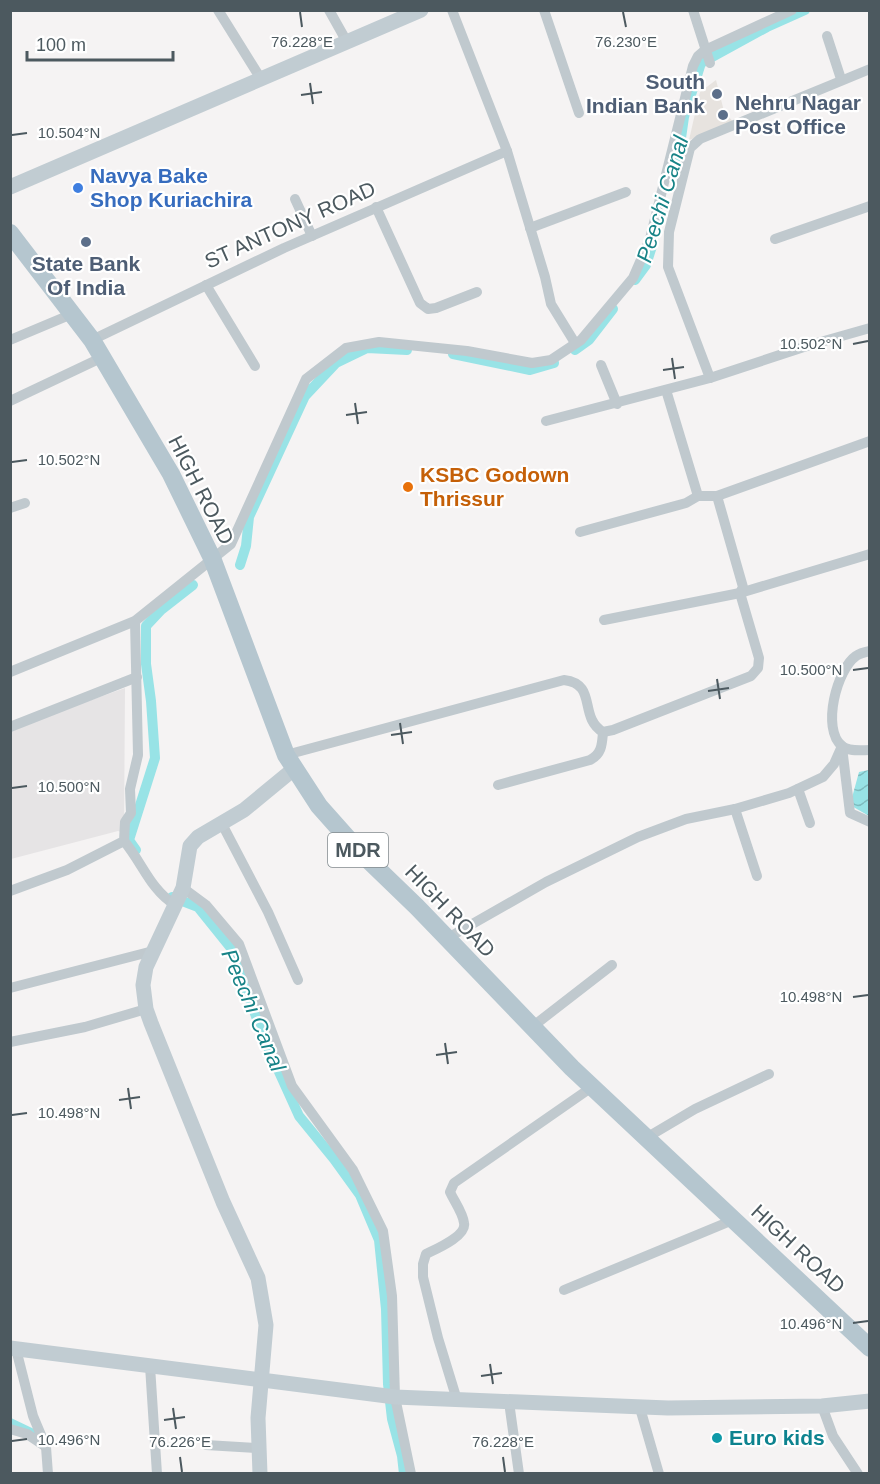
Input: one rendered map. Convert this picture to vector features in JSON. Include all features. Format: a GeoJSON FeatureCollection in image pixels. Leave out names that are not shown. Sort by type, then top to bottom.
{"type":"FeatureCollection","features":[{"type":"Feature","properties":{"kind":"main road","name":"HIGH ROAD"},"geometry":{"type":"LineString","coordinates":[[10,233],[92,340],[171,474],[212,558],[290,761],[319,806],[359,851],[592,1087],[870,1348]]}},
{"type":"Feature","properties":{"kind":"street"},"geometry":{"type":"LineString","coordinates":[[218,10],[261,79]]}},
{"type":"Feature","properties":{"kind":"street"},"geometry":{"type":"LineString","coordinates":[[329,10],[347,42]]}},
{"type":"Feature","properties":{"kind":"street"},"geometry":{"type":"LineString","coordinates":[[10,187],[421,10]]}},
{"type":"Feature","properties":{"kind":"street"},"geometry":{"type":"LineString","coordinates":[[452,10],[507,151],[551,304],[575,343]]}},
{"type":"Feature","properties":{"kind":"street"},"geometry":{"type":"LineString","coordinates":[[544,10],[579,113]]}},
{"type":"Feature","properties":{"kind":"street"},"geometry":{"type":"LineString","coordinates":[[693,10],[708,55]]}},
{"type":"Feature","properties":{"kind":"street"},"geometry":{"type":"LineString","coordinates":[[10,672],[135,621],[231,544],[306,379],[346,348],[379,342],[467,351],[531,363],[550,360],[581,340],[633,278],[650,239],[693,66],[698,56],[708,55],[792,10]]}},
{"type":"Feature","properties":{"kind":"street"},"geometry":{"type":"LineString","coordinates":[[827,36],[842,79]]}},
{"type":"Feature","properties":{"kind":"street"},"geometry":{"type":"LineString","coordinates":[[710,378],[668,267],[669,232],[690,148],[700,139],[870,69]]}},
{"type":"Feature","properties":{"kind":"street","name":"ST ANTONY ROAD"},"geometry":{"type":"LineString","coordinates":[[92,340],[312,236],[507,151]]}},
{"type":"Feature","properties":{"kind":"street"},"geometry":{"type":"LineString","coordinates":[[530,228],[626,192]]}},
{"type":"Feature","properties":{"kind":"street"},"geometry":{"type":"LineString","coordinates":[[295,199],[312,236]]}},
{"type":"Feature","properties":{"kind":"street"},"geometry":{"type":"LineString","coordinates":[[775,239],[870,206]]}},
{"type":"Feature","properties":{"kind":"street"},"geometry":{"type":"LineString","coordinates":[[376,207],[420,303],[428,309],[436,308],[477,292]]}},
{"type":"Feature","properties":{"kind":"street"},"geometry":{"type":"LineString","coordinates":[[206,285],[255,366]]}},
{"type":"Feature","properties":{"kind":"street"},"geometry":{"type":"LineString","coordinates":[[10,340],[72,314]]}},
{"type":"Feature","properties":{"kind":"street"},"geometry":{"type":"LineString","coordinates":[[546,421],[710,378],[870,328]]}},
{"type":"Feature","properties":{"kind":"street"},"geometry":{"type":"LineString","coordinates":[[10,401],[103,357]]}},
{"type":"Feature","properties":{"kind":"street"},"geometry":{"type":"LineString","coordinates":[[601,365],[617,404]]}},
{"type":"Feature","properties":{"kind":"street"},"geometry":{"type":"LineString","coordinates":[[666,390],[698,496]]}},
{"type":"Feature","properties":{"kind":"street"},"geometry":{"type":"LineString","coordinates":[[580,532],[686,503],[698,496],[717,496],[870,441]]}},
{"type":"Feature","properties":{"kind":"street"},"geometry":{"type":"LineString","coordinates":[[260,1473],[258,1448],[266,1325],[258,1278],[223,1202],[146,1009],[144,985],[146,967],[179,897],[190,846],[198,837],[244,810],[290,761],[564,680],[574,681],[583,688],[592,721],[603,732],[751,676],[758,668],[759,658],[740,593],[743,587],[717,496]]}},
{"type":"Feature","properties":{"kind":"street"},"geometry":{"type":"LineString","coordinates":[[10,508],[25,503]]}},
{"type":"Feature","properties":{"kind":"street"},"geometry":{"type":"LineString","coordinates":[[604,620],[740,593],[870,554]]}},
{"type":"Feature","properties":{"kind":"street"},"geometry":{"type":"LineString","coordinates":[[135,621],[138,755],[130,789],[131,813],[125,822],[124,841],[144,867],[153,888],[162,897],[179,897],[206,904],[239,944],[292,1086],[353,1170],[383,1231],[392,1296],[390,1396],[411,1473]]}},
{"type":"Feature","properties":{"kind":"street"},"geometry":{"type":"LineString","coordinates":[[870,651],[857,655],[848,664],[831,710],[833,733],[842,746],[850,813],[870,822]]}},
{"type":"Feature","properties":{"kind":"street"},"geometry":{"type":"LineString","coordinates":[[10,728],[137,677]]}},
{"type":"Feature","properties":{"kind":"street"},"geometry":{"type":"LineString","coordinates":[[498,784],[590,760],[598,756],[603,732]]}},
{"type":"Feature","properties":{"kind":"street"},"geometry":{"type":"LineString","coordinates":[[842,746],[852,751],[870,750]]}},
{"type":"Feature","properties":{"kind":"street"},"geometry":{"type":"LineString","coordinates":[[446,939],[546,882],[638,837],[686,819],[735,809],[798,789],[823,777],[834,764],[842,746]]}},
{"type":"Feature","properties":{"kind":"street"},"geometry":{"type":"LineString","coordinates":[[798,789],[810,823]]}},
{"type":"Feature","properties":{"kind":"street"},"geometry":{"type":"LineString","coordinates":[[735,809],[757,876]]}},
{"type":"Feature","properties":{"kind":"street"},"geometry":{"type":"LineString","coordinates":[[222,824],[268,912],[298,980]]}},
{"type":"Feature","properties":{"kind":"street"},"geometry":{"type":"LineString","coordinates":[[10,891],[67,870],[124,841]]}},
{"type":"Feature","properties":{"kind":"street"},"geometry":{"type":"LineString","coordinates":[[10,988],[153,951]]}},
{"type":"Feature","properties":{"kind":"street"},"geometry":{"type":"LineString","coordinates":[[532,1027],[612,965]]}},
{"type":"Feature","properties":{"kind":"street"},"geometry":{"type":"LineString","coordinates":[[10,1042],[85,1027],[146,1009]]}},
{"type":"Feature","properties":{"kind":"street"},"geometry":{"type":"LineString","coordinates":[[646,1138],[695,1109],[769,1074]]}},
{"type":"Feature","properties":{"kind":"street"},"geometry":{"type":"LineString","coordinates":[[457,1400],[423,1277],[426,1254],[456,1237],[463,1230],[465,1223],[450,1192],[454,1183],[592,1087]]}},
{"type":"Feature","properties":{"kind":"street"},"geometry":{"type":"LineString","coordinates":[[564,1290],[733,1220]]}},
{"type":"Feature","properties":{"kind":"street"},"geometry":{"type":"LineString","coordinates":[[48,1473],[46,1447],[33,1416],[13,1348],[390,1396],[640,1408],[822,1406],[870,1401]]}},
{"type":"Feature","properties":{"kind":"street"},"geometry":{"type":"LineString","coordinates":[[150,1366],[157,1473]]}},
{"type":"Feature","properties":{"kind":"street"},"geometry":{"type":"LineString","coordinates":[[509,1402],[519,1473]]}},
{"type":"Feature","properties":{"kind":"street"},"geometry":{"type":"LineString","coordinates":[[822,1406],[833,1436],[858,1473]]}},
{"type":"Feature","properties":{"kind":"street"},"geometry":{"type":"LineString","coordinates":[[640,1408],[659,1473]]}},
{"type":"Feature","properties":{"kind":"street"},"geometry":{"type":"LineString","coordinates":[[10,1429],[27,1434],[46,1447]]}},
{"type":"Feature","properties":{"kind":"street"},"geometry":{"type":"LineString","coordinates":[[206,1445],[258,1448]]}},
{"type":"Feature","properties":{"kind":"shaded area"},"geometry":{"type":"Polygon","coordinates":[[[716,80],[726,119],[729,117],[735,124],[689,140],[700,92],[716,80]]]}},
{"type":"Feature","properties":{"kind":"shaded area"},"geometry":{"type":"Polygon","coordinates":[[[125,688],[124,833],[118,831],[11,859],[10,729],[125,688]]]}},
{"type":"Feature","properties":{"kind":"water"},"geometry":{"type":"Polygon","coordinates":[[[869,770],[869,816],[850,805],[859,772],[869,770]]]}},
{"type":"Feature","properties":{"kind":"waterway","name":"Peechi Canal"},"geometry":{"type":"LineString","coordinates":[[674,164],[680,145],[684,117],[701,63],[767,27],[805,10]]}},
{"type":"Feature","properties":{"kind":"waterway","name":"Peechi Canal"},"geometry":{"type":"LineString","coordinates":[[635,280],[646,265],[653,243]]}},
{"type":"Feature","properties":{"kind":"waterway","name":"Peechi Canal"},"geometry":{"type":"LineString","coordinates":[[575,350],[589,340],[613,309]]}},
{"type":"Feature","properties":{"kind":"waterway","name":"Peechi Canal"},"geometry":{"type":"LineString","coordinates":[[240,565],[246,546],[249,517],[305,396],[336,363],[367,348],[407,350]]}},
{"type":"Feature","properties":{"kind":"waterway","name":"Peechi Canal"},"geometry":{"type":"LineString","coordinates":[[453,354],[530,370],[554,363]]}},
{"type":"Feature","properties":{"kind":"waterway","name":"Peechi Canal"},"geometry":{"type":"LineString","coordinates":[[136,850],[129,840],[155,758],[146,664],[146,626],[161,610],[193,585]]}},
{"type":"Feature","properties":{"kind":"waterway","name":"Peechi Canal"},"geometry":{"type":"LineString","coordinates":[[172,897],[198,907],[231,948],[265,1041],[299,1116],[360,1195],[379,1240],[386,1309],[388,1384],[392,1419],[402,1456],[404,1474]]}},
{"type":"Feature","properties":{"kind":"waterway","name":"Peechi Canal"},"geometry":{"type":"LineString","coordinates":[[10,1423],[33,1434]]}},
{"type":"Feature","properties":{"kind":"place","name":"South Indian Bank"},"geometry":{"type":"Point","coordinates":[717,94]}},
{"type":"Feature","properties":{"kind":"place","name":"Nehru Nagar Post Office"},"geometry":{"type":"Point","coordinates":[723,115]}},
{"type":"Feature","properties":{"kind":"place","name":"Navya Bake Shop Kuriachira"},"geometry":{"type":"Point","coordinates":[78,188]}},
{"type":"Feature","properties":{"kind":"place","name":"State Bank Of India"},"geometry":{"type":"Point","coordinates":[86,242]}},
{"type":"Feature","properties":{"kind":"place","name":"KSBC Godown Thrissur"},"geometry":{"type":"Point","coordinates":[408,487]}},
{"type":"Feature","properties":{"kind":"place","name":"Euro kids"},"geometry":{"type":"Point","coordinates":[717,1438]}}]}
